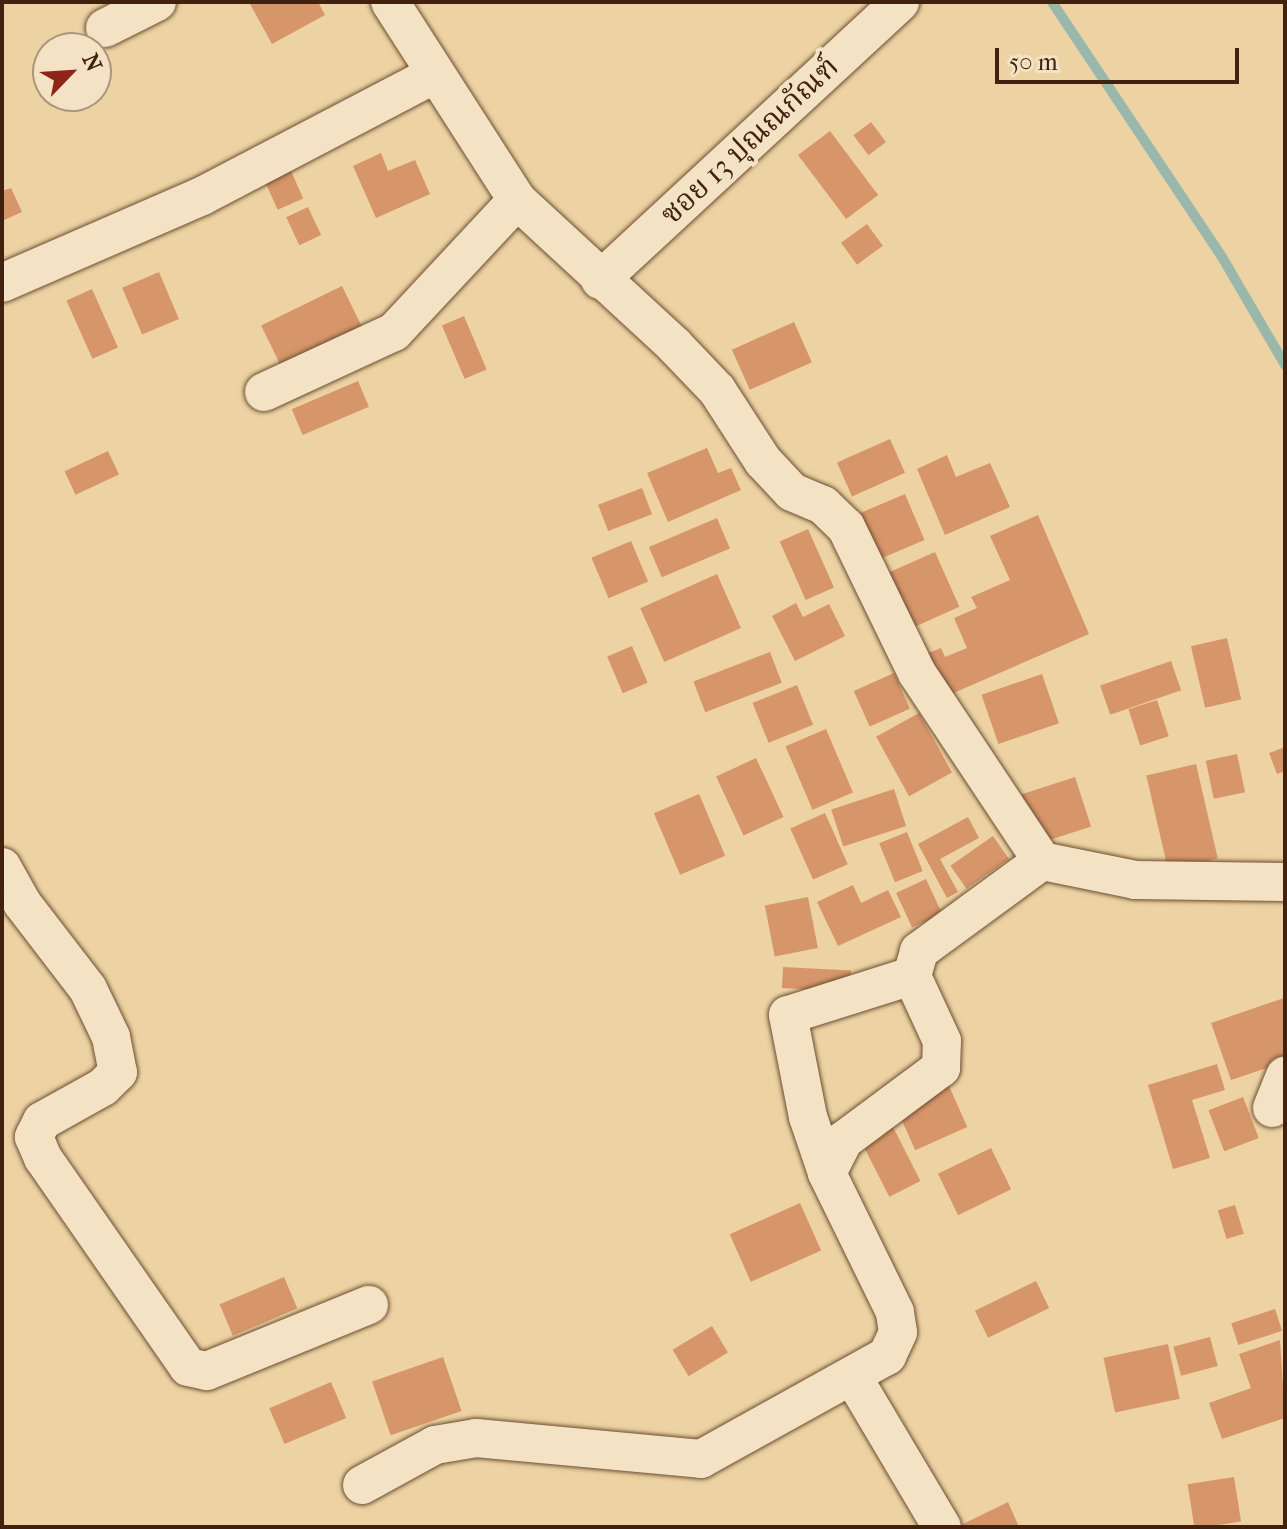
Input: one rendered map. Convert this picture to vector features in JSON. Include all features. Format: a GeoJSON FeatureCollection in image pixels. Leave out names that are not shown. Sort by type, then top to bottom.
{"type":"FeatureCollection","features":[{"type":"Feature","properties":{"kind":"street"},"geometry":{"type":"LineString","coordinates":[[105,28],[157,2]]}},
{"type":"Feature","properties":{"kind":"street","name":"ซอย 13 ปุณณกัณฑ์"},"geometry":{"type":"LineString","coordinates":[[600,280],[900,2]]}},
{"type":"Feature","properties":{"kind":"street"},"geometry":{"type":"LineString","coordinates":[[400,5],[433,75],[517,200],[717,390],[763,461],[792,492],[823,505],[846,527],[917,673],[1042,861],[1135,880],[1285,882]]}},
{"type":"Feature","properties":{"kind":"street"},"geometry":{"type":"LineString","coordinates":[[2,283],[202,196],[433,75]]}},
{"type":"Feature","properties":{"kind":"street"},"geometry":{"type":"LineString","coordinates":[[264,392],[394,332],[517,200]]}},
{"type":"Feature","properties":{"kind":"street"},"geometry":{"type":"LineString","coordinates":[[827,1173],[844,1140],[941,1068],[942,1041],[912,976],[919,951],[1042,861]]}},
{"type":"Feature","properties":{"kind":"street"},"geometry":{"type":"LineString","coordinates":[[2,867],[22,903],[88,989],[111,1037],[118,1072],[103,1087],[42,1121],[34,1137],[43,1158],[188,1367],[207,1371],[369,1305]]}},
{"type":"Feature","properties":{"kind":"street"},"geometry":{"type":"LineString","coordinates":[[362,1485],[435,1445],[476,1438],[701,1459],[854,1379],[887,1356],[896,1343],[896,1322],[827,1173],[808,1117],[788,1015],[912,976]]}},
{"type":"Feature","properties":{"kind":"street"},"geometry":{"type":"LineString","coordinates":[[854,1379],[942,1527]]}},
{"type":"Feature","properties":{"kind":"building"},"geometry":{"type":"Polygon","coordinates":[[[249,2],[318,2],[325,15],[272,44],[249,2]]]}},
{"type":"Feature","properties":{"kind":"building"},"geometry":{"type":"Polygon","coordinates":[[[871,122],[886,142],[868,155],[853,135],[871,122]]]}},
{"type":"Feature","properties":{"kind":"building"},"geometry":{"type":"Polygon","coordinates":[[[830,131],[878,195],[846,219],[798,155],[830,131]]]}},
{"type":"Feature","properties":{"kind":"building"},"geometry":{"type":"Polygon","coordinates":[[[381,153],[388,171],[415,160],[430,194],[376,218],[353,166],[381,153]]]}},
{"type":"Feature","properties":{"kind":"building"},"geometry":{"type":"Polygon","coordinates":[[[291,171],[303,198],[278,210],[265,182],[291,171]]]}},
{"type":"Feature","properties":{"kind":"building"},"geometry":{"type":"Polygon","coordinates":[[[11,188],[22,212],[2,221],[2,191],[11,188]]]}},
{"type":"Feature","properties":{"kind":"building"},"geometry":{"type":"Polygon","coordinates":[[[308,207],[321,235],[299,245],[286,217],[308,207]]]}},
{"type":"Feature","properties":{"kind":"building"},"geometry":{"type":"Polygon","coordinates":[[[867,224],[883,246],[857,265],[841,243],[867,224]]]}},
{"type":"Feature","properties":{"kind":"building"},"geometry":{"type":"Polygon","coordinates":[[[159,272],[179,319],[142,335],[122,288],[159,272]]]}},
{"type":"Feature","properties":{"kind":"building"},"geometry":{"type":"Polygon","coordinates":[[[342,286],[362,327],[281,367],[261,325],[342,286]]]}},
{"type":"Feature","properties":{"kind":"building"},"geometry":{"type":"Polygon","coordinates":[[[92,289],[118,347],[92,359],[66,300],[92,289]]]}},
{"type":"Feature","properties":{"kind":"building"},"geometry":{"type":"Polygon","coordinates":[[[464,316],[487,369],[465,379],[442,325],[464,316]]]}},
{"type":"Feature","properties":{"kind":"building"},"geometry":{"type":"Polygon","coordinates":[[[794,322],[812,362],[750,390],[732,350],[794,322]]]}},
{"type":"Feature","properties":{"kind":"building"},"geometry":{"type":"Polygon","coordinates":[[[358,381],[369,407],[303,435],[292,409],[358,381]]]}},
{"type":"Feature","properties":{"kind":"building"},"geometry":{"type":"Polygon","coordinates":[[[890,439],[905,473],[852,496],[837,463],[890,439]]]}},
{"type":"Feature","properties":{"kind":"building"},"geometry":{"type":"Polygon","coordinates":[[[707,448],[718,473],[731,468],[741,490],[668,522],[647,473],[707,448]]]}},
{"type":"Feature","properties":{"kind":"building"},"geometry":{"type":"Polygon","coordinates":[[[108,451],[119,475],[75,495],[64,471],[108,451]]]}},
{"type":"Feature","properties":{"kind":"building"},"geometry":{"type":"Polygon","coordinates":[[[947,455],[956,477],[990,463],[1010,507],[945,535],[917,469],[947,455]]]}},
{"type":"Feature","properties":{"kind":"building"},"geometry":{"type":"Polygon","coordinates":[[[642,488],[652,514],[608,531],[598,505],[642,488]]]}},
{"type":"Feature","properties":{"kind":"building"},"geometry":{"type":"Polygon","coordinates":[[[905,494],[925,540],[878,560],[858,514],[905,494]]]}},
{"type":"Feature","properties":{"kind":"building"},"geometry":{"type":"Polygon","coordinates":[[[1038,515],[1089,634],[942,698],[923,655],[941,648],[945,657],[967,648],[954,618],[977,608],[971,597],[1010,580],[990,536],[1038,515]]]}},
{"type":"Feature","properties":{"kind":"building"},"geometry":{"type":"Polygon","coordinates":[[[717,518],[730,548],[662,577],[649,547],[717,518]]]}},
{"type":"Feature","properties":{"kind":"building"},"geometry":{"type":"Polygon","coordinates":[[[808,529],[834,587],[806,600],[780,542],[808,529]]]}},
{"type":"Feature","properties":{"kind":"building"},"geometry":{"type":"Polygon","coordinates":[[[631,541],[648,582],[609,598],[591,558],[631,541]]]}},
{"type":"Feature","properties":{"kind":"building"},"geometry":{"type":"Polygon","coordinates":[[[935,552],[959,607],[909,629],[885,574],[935,552]]]}},
{"type":"Feature","properties":{"kind":"building"},"geometry":{"type":"Polygon","coordinates":[[[717,574],[741,628],[664,662],[640,608],[717,574]]]}},
{"type":"Feature","properties":{"kind":"building"},"geometry":{"type":"Polygon","coordinates":[[[796,603],[803,617],[829,604],[845,636],[795,661],[772,616],[796,603]]]}},
{"type":"Feature","properties":{"kind":"building"},"geometry":{"type":"Polygon","coordinates":[[[1227,638],[1241,699],[1205,708],[1191,646],[1227,638]]]}},
{"type":"Feature","properties":{"kind":"building"},"geometry":{"type":"Polygon","coordinates":[[[632,646],[648,683],[623,693],[607,657],[632,646]]]}},
{"type":"Feature","properties":{"kind":"building"},"geometry":{"type":"Polygon","coordinates":[[[770,652],[782,683],[705,712],[693,681],[770,652]]]}},
{"type":"Feature","properties":{"kind":"building"},"geometry":{"type":"Polygon","coordinates":[[[1171,661],[1181,690],[1110,715],[1100,685],[1171,661]]]}},
{"type":"Feature","properties":{"kind":"building"},"geometry":{"type":"Polygon","coordinates":[[[894,673],[910,709],[870,727],[854,691],[894,673]]]}},
{"type":"Feature","properties":{"kind":"building"},"geometry":{"type":"Polygon","coordinates":[[[1042,674],[1059,723],[998,744],[981,695],[1042,674]]]}},
{"type":"Feature","properties":{"kind":"building"},"geometry":{"type":"Polygon","coordinates":[[[797,685],[813,725],[769,743],[752,703],[797,685]]]}},
{"type":"Feature","properties":{"kind":"building"},"geometry":{"type":"Polygon","coordinates":[[[1157,700],[1169,736],[1140,745],[1128,709],[1157,700]]]}},
{"type":"Feature","properties":{"kind":"building"},"geometry":{"type":"Polygon","coordinates":[[[919,713],[952,772],[909,796],[876,737],[919,713]]]}},
{"type":"Feature","properties":{"kind":"building"},"geometry":{"type":"Polygon","coordinates":[[[826,729],[853,793],[812,810],[785,746],[826,729]]]}},
{"type":"Feature","properties":{"kind":"building"},"geometry":{"type":"Polygon","coordinates":[[[1285,747],[1285,771],[1277,774],[1269,753],[1285,747]]]}},
{"type":"Feature","properties":{"kind":"building"},"geometry":{"type":"Polygon","coordinates":[[[1237,754],[1245,792],[1214,799],[1206,761],[1237,754]]]}},
{"type":"Feature","properties":{"kind":"building"},"geometry":{"type":"Polygon","coordinates":[[[756,758],[783,817],[744,836],[716,777],[756,758]]]}},
{"type":"Feature","properties":{"kind":"building"},"geometry":{"type":"Polygon","coordinates":[[[1196,764],[1218,859],[1168,870],[1146,775],[1196,764]]]}},
{"type":"Feature","properties":{"kind":"building"},"geometry":{"type":"Polygon","coordinates":[[[1075,777],[1091,826],[1035,845],[1019,795],[1075,777]]]}},
{"type":"Feature","properties":{"kind":"building"},"geometry":{"type":"Polygon","coordinates":[[[894,789],[906,826],[843,846],[831,809],[894,789]]]}},
{"type":"Feature","properties":{"kind":"building"},"geometry":{"type":"Polygon","coordinates":[[[699,794],[725,856],[680,875],[654,813],[699,794]]]}},
{"type":"Feature","properties":{"kind":"building"},"geometry":{"type":"Polygon","coordinates":[[[825,813],[848,864],[813,880],[790,828],[825,813]]]}},
{"type":"Feature","properties":{"kind":"building"},"geometry":{"type":"Polygon","coordinates":[[[968,817],[979,838],[940,859],[958,892],[947,898],[918,844],[968,817]]]}},
{"type":"Feature","properties":{"kind":"building"},"geometry":{"type":"Polygon","coordinates":[[[907,832],[923,871],[895,882],[879,843],[907,832]]]}},
{"type":"Feature","properties":{"kind":"building"},"geometry":{"type":"Polygon","coordinates":[[[993,836],[1009,859],[966,889],[950,866],[993,836]]]}},
{"type":"Feature","properties":{"kind":"building"},"geometry":{"type":"Polygon","coordinates":[[[926,879],[942,913],[912,927],[896,893],[926,879]]]}},
{"type":"Feature","properties":{"kind":"building"},"geometry":{"type":"Polygon","coordinates":[[[853,885],[861,903],[888,890],[901,917],[838,946],[817,902],[853,885]]]}},
{"type":"Feature","properties":{"kind":"building"},"geometry":{"type":"Polygon","coordinates":[[[808,897],[818,948],[775,956],[765,905],[808,897]]]}},
{"type":"Feature","properties":{"kind":"building"},"geometry":{"type":"Polygon","coordinates":[[[783,967],[851,971],[850,992],[782,988],[783,967]]]}},
{"type":"Feature","properties":{"kind":"building"},"geometry":{"type":"Polygon","coordinates":[[[1284,998],[1285,1062],[1231,1080],[1211,1023],[1284,998]]]}},
{"type":"Feature","properties":{"kind":"building"},"geometry":{"type":"Polygon","coordinates":[[[1217,1064],[1225,1090],[1192,1100],[1210,1158],[1173,1169],[1148,1085],[1217,1064]]]}},
{"type":"Feature","properties":{"kind":"building"},"geometry":{"type":"Polygon","coordinates":[[[949,1086],[967,1127],[915,1150],[897,1109],[949,1086]]]}},
{"type":"Feature","properties":{"kind":"building"},"geometry":{"type":"Polygon","coordinates":[[[1243,1097],[1259,1138],[1224,1151],[1208,1110],[1243,1097]]]}},
{"type":"Feature","properties":{"kind":"building"},"geometry":{"type":"Polygon","coordinates":[[[891,1123],[921,1181],[889,1197],[860,1139],[891,1123]]]}},
{"type":"Feature","properties":{"kind":"building"},"geometry":{"type":"Polygon","coordinates":[[[991,1148],[1011,1189],[958,1215],[938,1174],[991,1148]]]}},
{"type":"Feature","properties":{"kind":"building"},"geometry":{"type":"Polygon","coordinates":[[[800,1203],[821,1251],[751,1282],[730,1234],[800,1203]]]}},
{"type":"Feature","properties":{"kind":"building"},"geometry":{"type":"Polygon","coordinates":[[[1235,1205],[1244,1234],[1227,1239],[1218,1210],[1235,1205]]]}},
{"type":"Feature","properties":{"kind":"building"},"geometry":{"type":"Polygon","coordinates":[[[284,1277],[297,1308],[233,1336],[220,1304],[284,1277]]]}},
{"type":"Feature","properties":{"kind":"building"},"geometry":{"type":"Polygon","coordinates":[[[1036,1281],[1049,1308],[988,1338],[975,1311],[1036,1281]]]}},
{"type":"Feature","properties":{"kind":"building"},"geometry":{"type":"Polygon","coordinates":[[[1275,1309],[1282,1331],[1238,1345],[1231,1323],[1275,1309]]]}},
{"type":"Feature","properties":{"kind":"building"},"geometry":{"type":"Polygon","coordinates":[[[712,1326],[728,1353],[689,1376],[673,1350],[712,1326]]]}},
{"type":"Feature","properties":{"kind":"building"},"geometry":{"type":"Polygon","coordinates":[[[1210,1337],[1218,1366],[1181,1376],[1173,1347],[1210,1337]]]}},
{"type":"Feature","properties":{"kind":"building"},"geometry":{"type":"Polygon","coordinates":[[[1280,1340],[1285,1418],[1222,1439],[1209,1403],[1251,1388],[1239,1354],[1280,1340]]]}},
{"type":"Feature","properties":{"kind":"building"},"geometry":{"type":"Polygon","coordinates":[[[1168,1344],[1180,1399],[1115,1412],[1103,1358],[1168,1344]]]}},
{"type":"Feature","properties":{"kind":"building"},"geometry":{"type":"Polygon","coordinates":[[[443,1357],[462,1411],[391,1435],[372,1381],[443,1357]]]}},
{"type":"Feature","properties":{"kind":"building"},"geometry":{"type":"Polygon","coordinates":[[[331,1382],[346,1418],[285,1444],[269,1408],[331,1382]]]}},
{"type":"Feature","properties":{"kind":"building"},"geometry":{"type":"Polygon","coordinates":[[[1234,1477],[1241,1521],[1194,1527],[1188,1484],[1234,1477]]]}},
{"type":"Feature","properties":{"kind":"building"},"geometry":{"type":"Polygon","coordinates":[[[1008,1502],[1019,1527],[962,1527],[961,1525],[1008,1502]]]}},
{"type":"Feature","properties":{"kind":"waterway"},"geometry":{"type":"LineString","coordinates":[[1052,2],[1222,257],[1285,365]]}}]}
